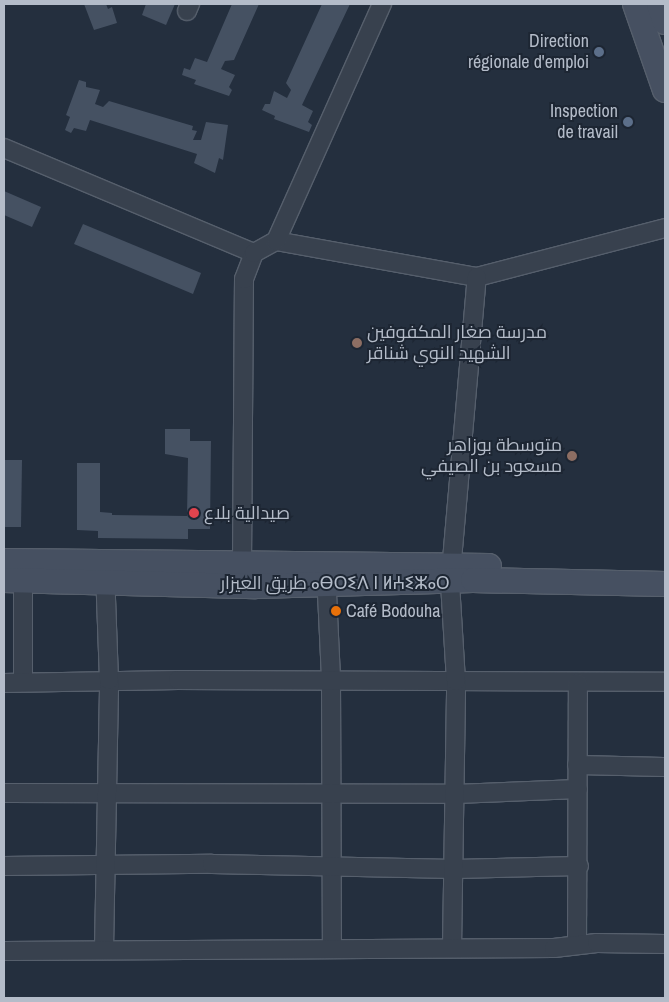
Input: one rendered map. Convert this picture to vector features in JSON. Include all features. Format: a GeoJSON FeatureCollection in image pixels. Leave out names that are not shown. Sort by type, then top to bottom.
{"type":"FeatureCollection","features":[{"type":"Feature","properties":{"kind":"main road"},"geometry":{"type":"LineString","coordinates":[[635,4],[665,90]]}},
{"type":"Feature","properties":{"kind":"main road"},"geometry":{"type":"LineString","coordinates":[[659,4],[665,22]]}},
{"type":"Feature","properties":{"kind":"main road","name":"طريق العيزار ⴰⴱⵔⵉⴷ ⵏ ⵍⵄⵉⵣⴰⵔ"},"geometry":{"type":"LineString","coordinates":[[4,561],[106,572],[326,575],[665,569]]}},
{"type":"Feature","properties":{"kind":"main road","name":"طريق العيزار ⴰⴱⵔⵉⴷ ⵏ ⵍⵄⵉⵣⴰⵔ"},"geometry":{"type":"LineString","coordinates":[[13,580],[242,564],[326,575]]}},
{"type":"Feature","properties":{"kind":"main road","name":"طريق العيزار ⴰⴱⵔⵉⴷ ⵏ ⵍⵄⵉⵣⴰⵔ"},"geometry":{"type":"LineString","coordinates":[[451,574],[473,580],[665,584]]}},
{"type":"Feature","properties":{"kind":"street"},"geometry":{"type":"LineString","coordinates":[[242,564],[242,292],[254,253],[276,241],[382,4]]}},
{"type":"Feature","properties":{"kind":"street"},"geometry":{"type":"LineString","coordinates":[[4,148],[254,253]]}},
{"type":"Feature","properties":{"kind":"street"},"geometry":{"type":"LineString","coordinates":[[276,241],[477,277],[665,228]]}},
{"type":"Feature","properties":{"kind":"street"},"geometry":{"type":"LineString","coordinates":[[452,948],[455,869],[456,681],[451,574],[477,277]]}},
{"type":"Feature","properties":{"kind":"street"},"geometry":{"type":"LineString","coordinates":[[104,949],[109,680],[106,572]]}},
{"type":"Feature","properties":{"kind":"street"},"geometry":{"type":"LineString","coordinates":[[326,575],[331,680],[332,792],[330,866],[332,948]]}},
{"type":"Feature","properties":{"kind":"street"},"geometry":{"type":"LineString","coordinates":[[13,580],[24,682]]}},
{"type":"Feature","properties":{"kind":"street"},"geometry":{"type":"LineString","coordinates":[[4,683],[109,680],[665,682]]}},
{"type":"Feature","properties":{"kind":"street"},"geometry":{"type":"LineString","coordinates":[[577,945],[579,866],[578,682]]}},
{"type":"Feature","properties":{"kind":"street"},"geometry":{"type":"LineString","coordinates":[[577,765],[665,767]]}},
{"type":"Feature","properties":{"kind":"street"},"geometry":{"type":"LineString","coordinates":[[4,792],[455,794],[578,789]]}},
{"type":"Feature","properties":{"kind":"street"},"geometry":{"type":"LineString","coordinates":[[4,866],[212,864],[455,869],[579,866]]}},
{"type":"Feature","properties":{"kind":"street"},"geometry":{"type":"LineString","coordinates":[[4,951],[452,948],[665,944]]}},
{"type":"Feature","properties":{"kind":"building"},"geometry":{"type":"Polygon","coordinates":[[[84,4],[106,4],[108,9],[112,7],[117,23],[94,30],[84,4]]]}},
{"type":"Feature","properties":{"kind":"building"},"geometry":{"type":"Polygon","coordinates":[[[146,4],[175,4],[166,25],[142,15],[146,4]]]}},
{"type":"Feature","properties":{"kind":"building"},"geometry":{"type":"Polygon","coordinates":[[[232,4],[259,4],[234,60],[225,61],[221,69],[235,75],[229,87],[232,90],[229,96],[194,84],[196,80],[182,75],[184,68],[190,70],[195,58],[207,62],[232,4]]]}},
{"type":"Feature","properties":{"kind":"building"},"geometry":{"type":"Polygon","coordinates":[[[322,4],[350,4],[302,105],[313,111],[308,122],[312,125],[309,132],[274,119],[275,116],[262,110],[265,104],[270,104],[274,91],[287,98],[291,90],[286,83],[322,4]]]}},
{"type":"Feature","properties":{"kind":"building"},"geometry":{"type":"Polygon","coordinates":[[[79,80],[86,82],[86,87],[100,90],[95,104],[103,107],[109,101],[193,126],[192,130],[197,131],[193,140],[201,140],[206,122],[228,125],[223,160],[219,158],[215,173],[194,163],[197,154],[90,120],[86,131],[74,128],[71,133],[65,130],[70,117],[66,115],[79,80]]]}},
{"type":"Feature","properties":{"kind":"building"},"geometry":{"type":"Polygon","coordinates":[[[4,191],[41,207],[32,227],[4,215],[4,191]]]}},
{"type":"Feature","properties":{"kind":"building"},"geometry":{"type":"Polygon","coordinates":[[[83,224],[201,273],[193,294],[74,244],[83,224]]]}},
{"type":"Feature","properties":{"kind":"building"},"geometry":{"type":"Polygon","coordinates":[[[165,429],[190,429],[190,441],[211,441],[210,529],[188,529],[188,539],[98,538],[98,531],[77,530],[77,463],[100,463],[100,512],[112,513],[112,515],[187,516],[188,458],[165,454],[165,429]]]}},
{"type":"Feature","properties":{"kind":"building"},"geometry":{"type":"Polygon","coordinates":[[[4,460],[22,460],[21,527],[4,527],[4,460]]]}},
{"type":"Feature","properties":{"kind":"place","name":"Direction régionale d'emploi"},"geometry":{"type":"Point","coordinates":[599,52]}},
{"type":"Feature","properties":{"kind":"place","name":"Inspection de travail"},"geometry":{"type":"Point","coordinates":[628,122]}},
{"type":"Feature","properties":{"kind":"place","name":"مدرسة صغار المكفوفين الشهيد النوي شناقر"},"geometry":{"type":"Point","coordinates":[357,343]}},
{"type":"Feature","properties":{"kind":"place","name":"متوسطة بوزاهر مسعود بن الصيفي"},"geometry":{"type":"Point","coordinates":[572,456]}},
{"type":"Feature","properties":{"kind":"place","name":"صيدالية بلاع"},"geometry":{"type":"Point","coordinates":[194,513]}},
{"type":"Feature","properties":{"kind":"place","name":"Café Bodouha"},"geometry":{"type":"Point","coordinates":[336,611]}}]}
